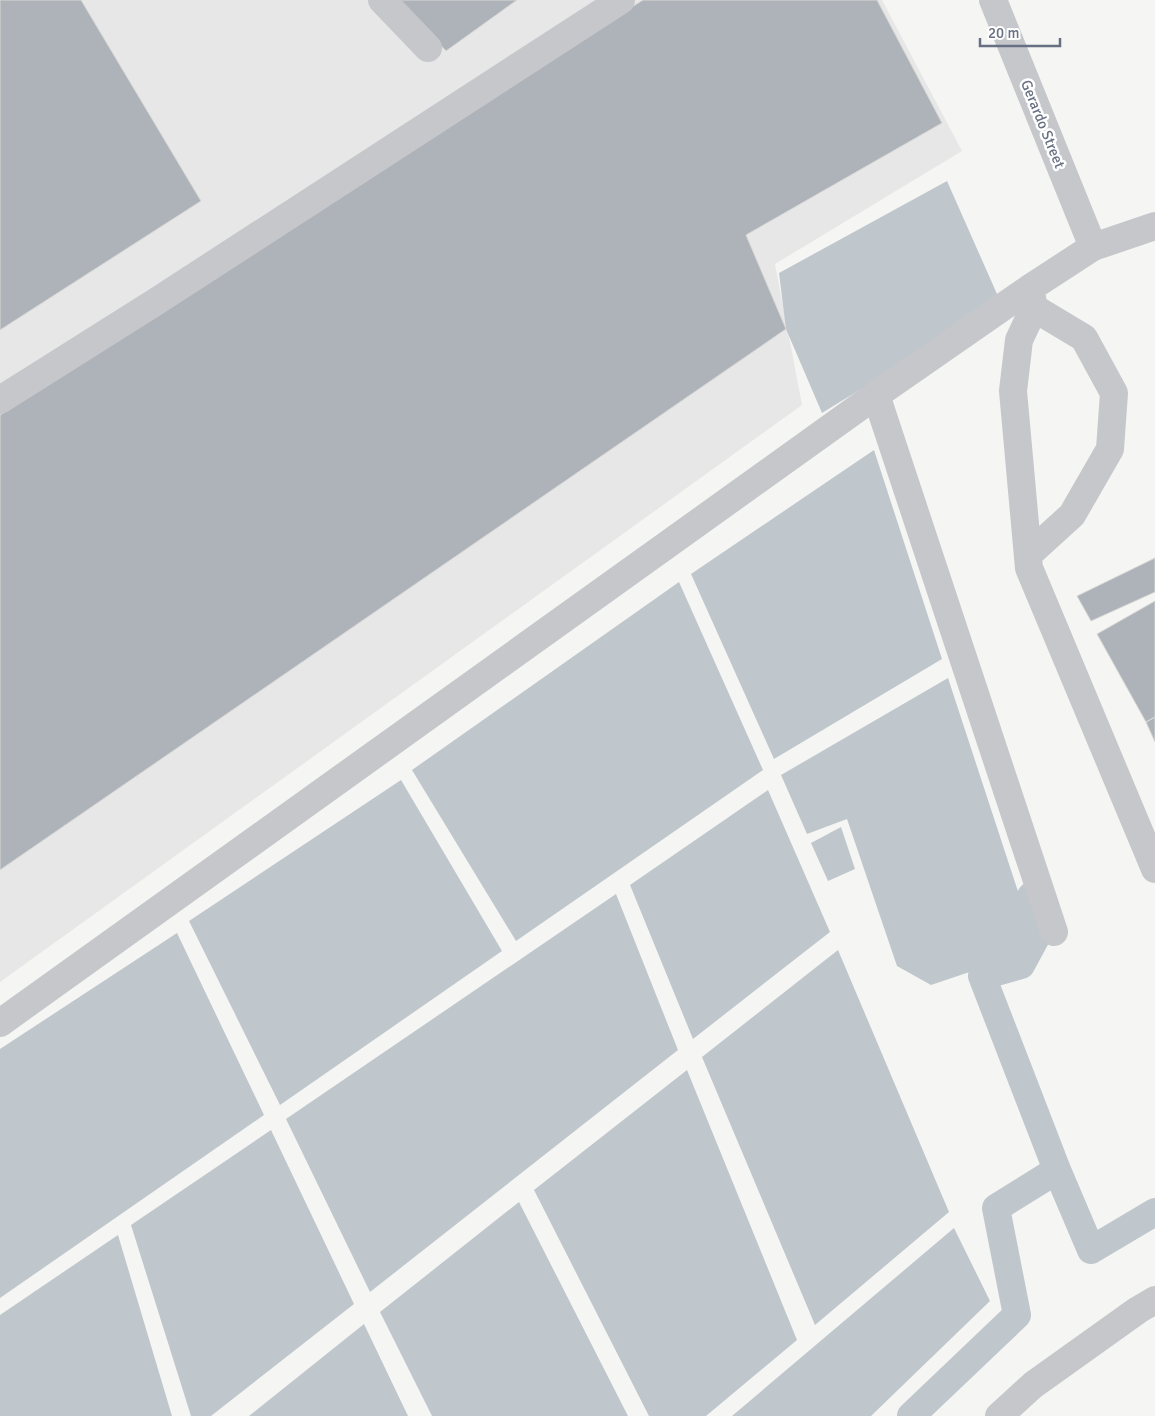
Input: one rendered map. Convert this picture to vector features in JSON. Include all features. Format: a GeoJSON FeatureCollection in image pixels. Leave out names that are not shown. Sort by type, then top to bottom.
{"type":"FeatureCollection","features":[{"type":"Feature","properties":{"kind":"street"},"geometry":{"type":"LineString","coordinates":[[382,0],[428,48]]}},
{"type":"Feature","properties":{"kind":"street"},"geometry":{"type":"LineString","coordinates":[[0,400],[157,301],[621,0]]}},
{"type":"Feature","properties":{"kind":"street","name":"Gerardo Street"},"geometry":{"type":"LineString","coordinates":[[993,0],[1093,248]]}},
{"type":"Feature","properties":{"kind":"street"},"geometry":{"type":"LineString","coordinates":[[0,1023],[876,395],[1032,298],[1093,248],[1155,226]]}},
{"type":"Feature","properties":{"kind":"street"},"geometry":{"type":"LineString","coordinates":[[1032,298],[1019,340],[1013,390],[1029,568],[1155,869]]}},
{"type":"Feature","properties":{"kind":"street"},"geometry":{"type":"LineString","coordinates":[[1028,555],[1072,515],[1110,448],[1114,393],[1084,338],[1032,298]]}},
{"type":"Feature","properties":{"kind":"street"},"geometry":{"type":"LineString","coordinates":[[876,395],[1054,932]]}},
{"type":"Feature","properties":{"kind":"street"},"geometry":{"type":"LineString","coordinates":[[999,1416],[1032,1385],[1155,1300]]}},
{"type":"Feature","properties":{"kind":"shaded area"},"geometry":{"type":"Polygon","coordinates":[[[0,0],[882,0],[962,151],[775,264],[802,405],[0,982],[0,0]]]}},
{"type":"Feature","properties":{"kind":"shaded area"},"geometry":{"type":"Polygon","coordinates":[[[947,181],[1001,303],[822,413],[786,329],[779,273],[947,181]]]}},
{"type":"Feature","properties":{"kind":"shaded area"},"geometry":{"type":"Polygon","coordinates":[[[874,450],[942,659],[774,759],[691,574],[874,450]]]}},
{"type":"Feature","properties":{"kind":"shaded area"},"geometry":{"type":"Polygon","coordinates":[[[679,582],[763,770],[516,941],[412,770],[679,582]]]}},
{"type":"Feature","properties":{"kind":"shaded area"},"geometry":{"type":"Polygon","coordinates":[[[948,678],[1029,925],[1017,956],[931,985],[897,966],[847,819],[807,834],[781,775],[948,678]]]}},
{"type":"Feature","properties":{"kind":"shaded area"},"geometry":{"type":"Polygon","coordinates":[[[401,780],[502,951],[280,1105],[189,921],[401,780]]]}},
{"type":"Feature","properties":{"kind":"shaded area"},"geometry":{"type":"Polygon","coordinates":[[[768,790],[830,932],[693,1039],[630,885],[768,790]]]}},
{"type":"Feature","properties":{"kind":"shaded area"},"geometry":{"type":"Polygon","coordinates":[[[841,827],[855,869],[828,881],[811,843],[841,827]]]}},
{"type":"Feature","properties":{"kind":"shaded area"},"geometry":{"type":"Polygon","coordinates":[[[616,894],[678,1050],[370,1292],[286,1119],[616,894]]]}},
{"type":"Feature","properties":{"kind":"shaded area"},"geometry":{"type":"Polygon","coordinates":[[[177,933],[264,1115],[0,1298],[0,1049],[177,933]]]}},
{"type":"Feature","properties":{"kind":"shaded area"},"geometry":{"type":"Polygon","coordinates":[[[838,950],[949,1212],[815,1325],[702,1057],[838,950]]]}},
{"type":"Feature","properties":{"kind":"shaded area"},"geometry":{"type":"Polygon","coordinates":[[[687,1070],[797,1340],[706,1416],[649,1416],[534,1190],[687,1070]]]}},
{"type":"Feature","properties":{"kind":"shaded area"},"geometry":{"type":"Polygon","coordinates":[[[271,1130],[354,1304],[211,1416],[191,1416],[131,1225],[271,1130]]]}},
{"type":"Feature","properties":{"kind":"shaded area"},"geometry":{"type":"Polygon","coordinates":[[[519,1202],[628,1416],[432,1416],[380,1312],[519,1202]]]}},
{"type":"Feature","properties":{"kind":"shaded area"},"geometry":{"type":"Polygon","coordinates":[[[954,1228],[990,1301],[871,1416],[732,1416],[954,1228]]]}},
{"type":"Feature","properties":{"kind":"shaded area"},"geometry":{"type":"Polygon","coordinates":[[[118,1235],[172,1416],[0,1416],[0,1315],[118,1235]]]}},
{"type":"Feature","properties":{"kind":"shaded area"},"geometry":{"type":"Polygon","coordinates":[[[364,1324],[408,1416],[249,1416],[364,1324]]]}},
{"type":"Feature","properties":{"kind":"building"},"geometry":{"type":"Polygon","coordinates":[[[0,0],[81,0],[201,201],[0,330],[0,0]]]}},
{"type":"Feature","properties":{"kind":"building"},"geometry":{"type":"Polygon","coordinates":[[[399,0],[517,0],[446,51],[399,0]]]}},
{"type":"Feature","properties":{"kind":"building"},"geometry":{"type":"Polygon","coordinates":[[[643,0],[877,0],[942,123],[746,235],[786,329],[0,870],[0,415],[365,174],[643,0]]]}},
{"type":"Feature","properties":{"kind":"building"},"geometry":{"type":"Polygon","coordinates":[[[1155,558],[1155,592],[1091,621],[1077,596],[1155,558]]]}},
{"type":"Feature","properties":{"kind":"building"},"geometry":{"type":"Polygon","coordinates":[[[1155,601],[1155,717],[1146,722],[1097,634],[1155,601]]]}},
{"type":"Feature","properties":{"kind":"building"},"geometry":{"type":"Polygon","coordinates":[[[1155,717],[1155,742],[1146,722],[1155,717]]]}},
{"type":"Feature","properties":{"kind":"waterway"},"geometry":{"type":"LineString","coordinates":[[1031,896],[1041,928],[1021,965],[982,976],[1057,1170],[1091,1250],[1155,1212]]}},
{"type":"Feature","properties":{"kind":"waterway"},"geometry":{"type":"LineString","coordinates":[[911,1416],[1017,1315],[996,1208],[1057,1170]]}}]}
